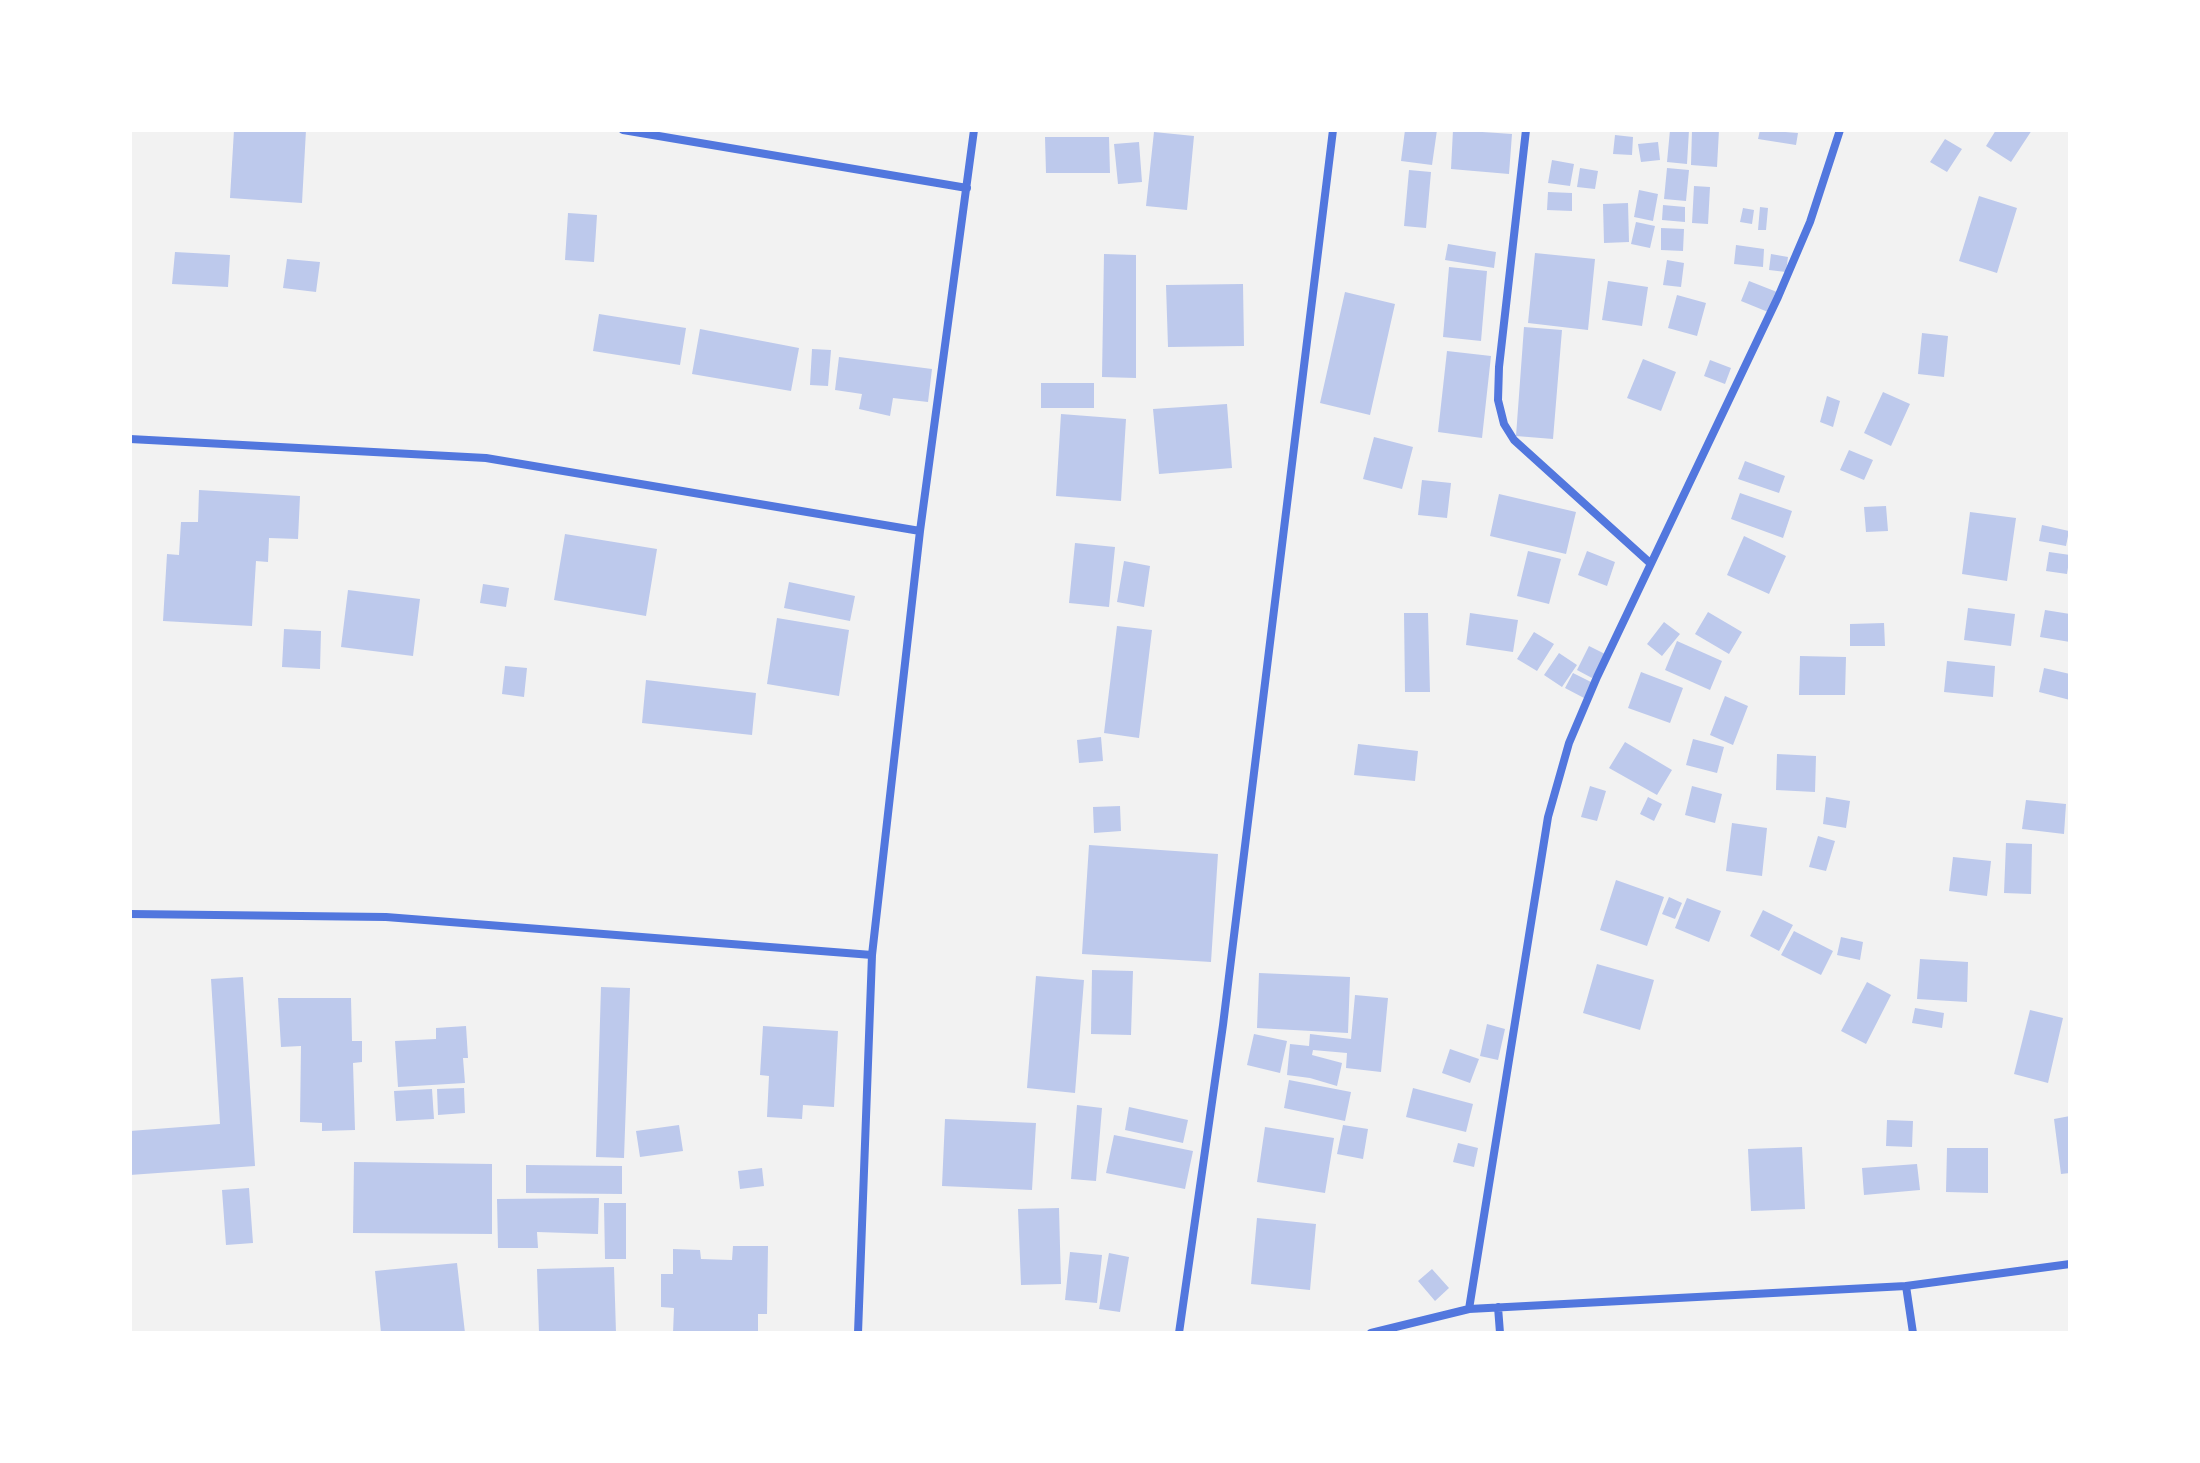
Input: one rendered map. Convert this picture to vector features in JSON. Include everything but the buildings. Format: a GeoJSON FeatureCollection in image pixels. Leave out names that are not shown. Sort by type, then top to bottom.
{"type":"FeatureCollection","features":[{"type":"Feature","properties":{"kind":"street"},"geometry":{"type":"LineString","coordinates":[[623,130],[967,188]]}},
{"type":"Feature","properties":{"kind":"street"},"geometry":{"type":"LineString","coordinates":[[858,1333],[872,955],[920,531],[974,130]]}},
{"type":"Feature","properties":{"kind":"street"},"geometry":{"type":"LineString","coordinates":[[1179,1333],[1223,1025],[1333,130]]}},
{"type":"Feature","properties":{"kind":"street"},"geometry":{"type":"LineString","coordinates":[[1526,130],[1499,367],[1498,400],[1504,424],[1514,440],[1650,563]]}},
{"type":"Feature","properties":{"kind":"street"},"geometry":{"type":"LineString","coordinates":[[1469,1309],[1548,817],[1569,743],[1650,563],[1778,297],[1810,222],[1840,130]]}},
{"type":"Feature","properties":{"kind":"street"},"geometry":{"type":"LineString","coordinates":[[130,439],[486,458],[920,531]]}},
{"type":"Feature","properties":{"kind":"street"},"geometry":{"type":"LineString","coordinates":[[130,914],[386,917],[872,955]]}},
{"type":"Feature","properties":{"kind":"street"},"geometry":{"type":"LineString","coordinates":[[1371,1333],[1469,1309],[1906,1286],[2070,1264]]}},
{"type":"Feature","properties":{"kind":"street"},"geometry":{"type":"LineString","coordinates":[[1906,1286],[1913,1333]]}},
{"type":"Feature","properties":{"kind":"street"},"geometry":{"type":"LineString","coordinates":[[1498,1307],[1500,1333]]}}]}
